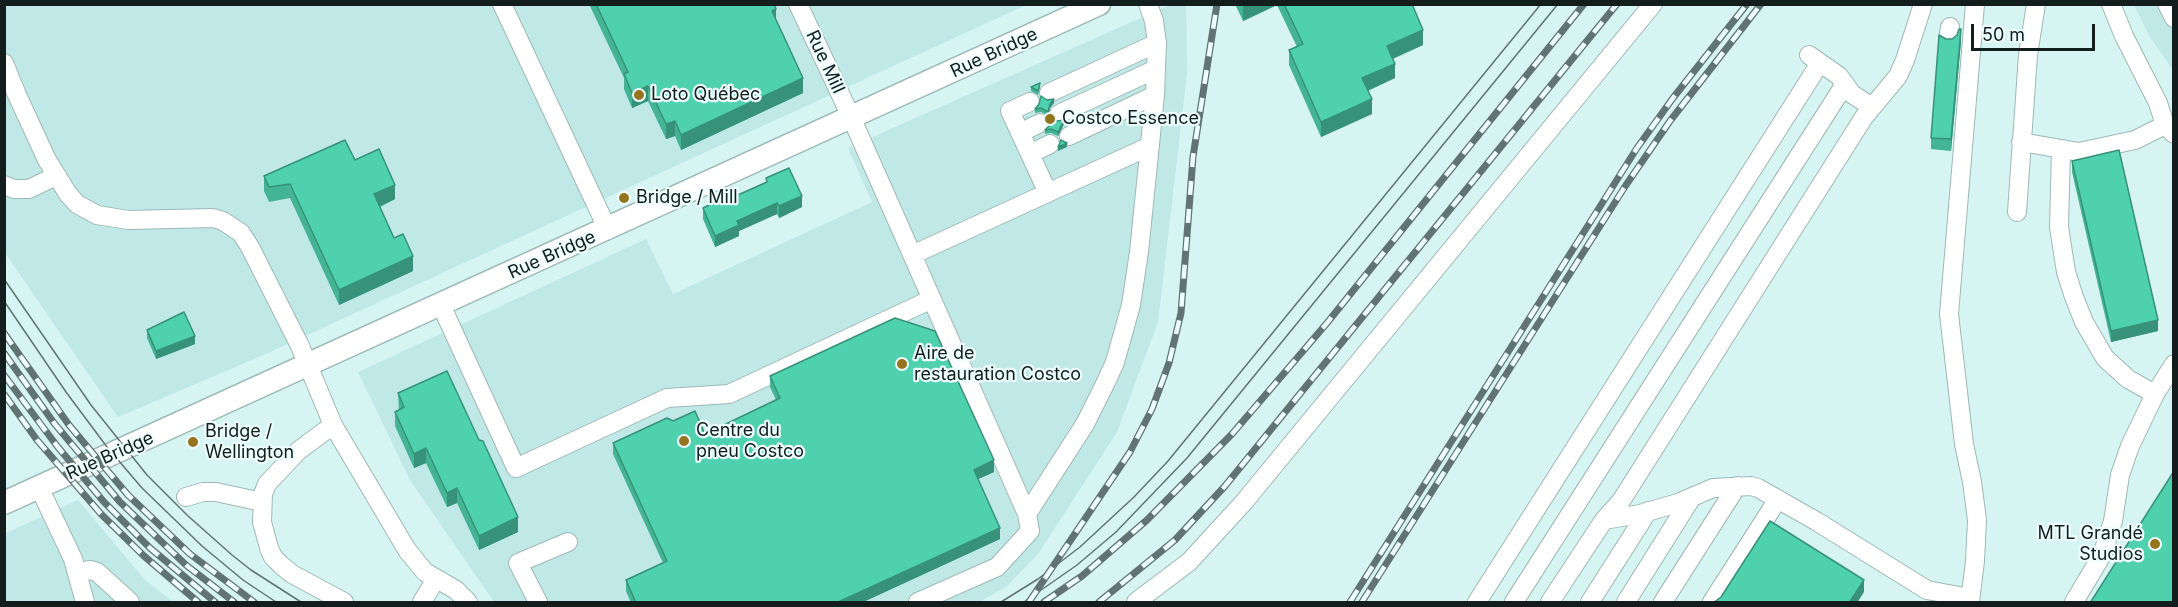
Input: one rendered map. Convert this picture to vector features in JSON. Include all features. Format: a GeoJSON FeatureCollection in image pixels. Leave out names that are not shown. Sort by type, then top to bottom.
{"type":"FeatureCollection","features":[{"type":"Feature","properties":{"kind":"main road","name":"Rue Bridge"},"geometry":{"type":"LineString","coordinates":[[4,503],[852,119],[1099,4]]}},
{"type":"Feature","properties":{"kind":"street"},"geometry":{"type":"LineString","coordinates":[[502,4],[608,230]]}},
{"type":"Feature","properties":{"kind":"street","name":"Rue Mill"},"geometry":{"type":"LineString","coordinates":[[798,4],[852,119],[1027,514]]}},
{"type":"Feature","properties":{"kind":"street"},"geometry":{"type":"LineString","coordinates":[[918,603],[997,567],[1030,531],[1027,514],[1085,424],[1115,362],[1131,306],[1155,95],[1157,43],[1154,21],[1148,4]]}},
{"type":"Feature","properties":{"kind":"street"},"geometry":{"type":"LineString","coordinates":[[1146,600],[1189,562],[1244,502],[1653,4]]}},
{"type":"Feature","properties":{"kind":"street"},"geometry":{"type":"LineString","coordinates":[[1550,603],[1604,520],[1621,501],[1872,107],[1902,68],[1923,4]]}},
{"type":"Feature","properties":{"kind":"street"},"geometry":{"type":"LineString","coordinates":[[1604,520],[1648,511],[1713,488],[1737,486],[1758,488],[1927,590],[1970,600],[1977,520],[1964,444],[1948,314],[1975,4]]}},
{"type":"Feature","properties":{"kind":"street"},"geometry":{"type":"LineString","coordinates":[[2018,212],[2028,56],[2036,4]]}},
{"type":"Feature","properties":{"kind":"street"},"geometry":{"type":"LineString","coordinates":[[2021,142],[2079,152],[2169,130],[2111,4]]}},
{"type":"Feature","properties":{"kind":"street"},"geometry":{"type":"LineString","coordinates":[[2167,4],[2174,18]]}},
{"type":"Feature","properties":{"kind":"street"},"geometry":{"type":"LineString","coordinates":[[1049,93],[1157,43]]}},
{"type":"Feature","properties":{"kind":"street"},"geometry":{"type":"LineString","coordinates":[[1477,603],[1814,59],[1839,76],[1852,94],[1872,107]]}},
{"type":"Feature","properties":{"kind":"street"},"geometry":{"type":"LineString","coordinates":[[4,63],[56,176],[77,204],[97,215],[128,220],[213,218],[223,221],[241,233],[308,365],[333,425],[406,550],[425,572],[456,590],[468,603]]}},
{"type":"Feature","properties":{"kind":"street"},"geometry":{"type":"LineString","coordinates":[[1059,114],[1156,69]]}},
{"type":"Feature","properties":{"kind":"street"},"geometry":{"type":"LineString","coordinates":[[1514,603],[1845,84]]}},
{"type":"Feature","properties":{"kind":"street"},"geometry":{"type":"LineString","coordinates":[[1069,135],[1155,95]]}},
{"type":"Feature","properties":{"kind":"street"},"geometry":{"type":"LineString","coordinates":[[1030,102],[1010,111],[1048,193]]}},
{"type":"Feature","properties":{"kind":"street"},"geometry":{"type":"LineString","coordinates":[[1020,132],[1040,123]]}},
{"type":"Feature","properties":{"kind":"street"},"geometry":{"type":"LineString","coordinates":[[1030,154],[1050,144]]}},
{"type":"Feature","properties":{"kind":"street"},"geometry":{"type":"LineString","coordinates":[[912,255],[1150,146]]}},
{"type":"Feature","properties":{"kind":"street"},"geometry":{"type":"LineString","coordinates":[[2061,149],[2059,227],[2066,272],[2074,297],[2084,322],[2105,358],[2128,379],[2156,394]]}},
{"type":"Feature","properties":{"kind":"street"},"geometry":{"type":"LineString","coordinates":[[4,184],[14,189],[28,189],[56,176]]}},
{"type":"Feature","properties":{"kind":"street"},"geometry":{"type":"LineString","coordinates":[[441,305],[516,468],[667,398],[729,394],[932,299]]}},
{"type":"Feature","properties":{"kind":"street"},"geometry":{"type":"LineString","coordinates":[[2074,603],[2102,555],[2113,521],[2120,475],[2130,446],[2174,364]]}},
{"type":"Feature","properties":{"kind":"street"},"geometry":{"type":"LineString","coordinates":[[333,425],[298,451],[267,484],[262,502],[262,522],[273,557],[292,574],[344,603]]}},
{"type":"Feature","properties":{"kind":"street"},"geometry":{"type":"LineString","coordinates":[[1663,603],[1737,486]]}},
{"type":"Feature","properties":{"kind":"street"},"geometry":{"type":"LineString","coordinates":[[39,488],[73,559],[85,603]]}},
{"type":"Feature","properties":{"kind":"street"},"geometry":{"type":"LineString","coordinates":[[186,497],[203,492],[216,492],[262,502]]}},
{"type":"Feature","properties":{"kind":"street"},"geometry":{"type":"LineString","coordinates":[[1626,603],[1692,496]]}},
{"type":"Feature","properties":{"kind":"street"},"geometry":{"type":"LineString","coordinates":[[1712,603],[1778,499]]}},
{"type":"Feature","properties":{"kind":"street"},"geometry":{"type":"LineString","coordinates":[[1590,603],[1648,511]]}},
{"type":"Feature","properties":{"kind":"street"},"geometry":{"type":"LineString","coordinates":[[538,603],[518,563],[567,542]]}},
{"type":"Feature","properties":{"kind":"street"},"geometry":{"type":"LineString","coordinates":[[77,572],[91,570],[97,572],[130,603]]}},
{"type":"Feature","properties":{"kind":"street"},"geometry":{"type":"LineString","coordinates":[[422,603],[436,579]]}},
{"type":"Feature","properties":{"kind":"shaded area"},"geometry":{"type":"Polygon","coordinates":[[[4,5],[1026,5],[268,353],[118,417],[5,253],[4,5]]]}},
{"type":"Feature","properties":{"kind":"shaded area"},"geometry":{"type":"Polygon","coordinates":[[[1170,5],[1186,5],[1187,74],[1158,322],[1117,432],[1038,554],[1006,587],[979,602],[494,602],[410,480],[358,372],[646,239],[673,294],[872,202],[848,148],[1170,5]]]}},
{"type":"Feature","properties":{"kind":"shaded area"},"geometry":{"type":"Polygon","coordinates":[[[2134,5],[2173,5],[2173,70],[2150,37],[2134,5]]]}},
{"type":"Feature","properties":{"kind":"shaded area"},"geometry":{"type":"Polygon","coordinates":[[[78,500],[144,579],[173,602],[5,602],[4,534],[78,500]]]}},
{"type":"Feature","properties":{"kind":"building"},"geometry":{"type":"Polygon","coordinates":[[[596,4],[774,4],[776,9],[772,11],[803,78],[681,135],[675,121],[666,124],[648,86],[632,93],[624,74],[628,72],[596,4]]]}},
{"type":"Feature","properties":{"kind":"building"},"geometry":{"type":"Polygon","coordinates":[[[1284,4],[1412,4],[1423,30],[1387,46],[1395,64],[1362,78],[1372,99],[1321,122],[1289,50],[1303,44],[1284,4]]]}},
{"type":"Feature","properties":{"kind":"building"},"geometry":{"type":"Polygon","coordinates":[[[1961,29],[1951,139],[1931,138],[1939,35],[1952,39],[1957,35],[1961,29]]]}},
{"type":"Feature","properties":{"kind":"building"},"geometry":{"type":"Polygon","coordinates":[[[1040,83],[1038,91],[1031,87],[1040,83]]]}},
{"type":"Feature","properties":{"kind":"building"},"geometry":{"type":"Polygon","coordinates":[[[1041,96],[1047,100],[1054,99],[1048,112],[1041,108],[1035,109],[1041,96]]]}},
{"type":"Feature","properties":{"kind":"building"},"geometry":{"type":"Polygon","coordinates":[[[1051,117],[1057,121],[1064,120],[1058,132],[1051,129],[1045,130],[1050,125],[1051,117]]]}},
{"type":"Feature","properties":{"kind":"building"},"geometry":{"type":"Polygon","coordinates":[[[345,140],[355,160],[379,149],[395,185],[374,194],[394,238],[403,234],[413,256],[339,290],[290,184],[269,187],[264,176],[345,140]]]}},
{"type":"Feature","properties":{"kind":"building"},"geometry":{"type":"Polygon","coordinates":[[[1061,140],[1067,143],[1058,147],[1061,140]]]}},
{"type":"Feature","properties":{"kind":"building"},"geometry":{"type":"Polygon","coordinates":[[[2119,150],[2158,320],[2111,331],[2072,161],[2119,150]]]}},
{"type":"Feature","properties":{"kind":"building"},"geometry":{"type":"Polygon","coordinates":[[[789,168],[802,196],[779,206],[777,203],[737,221],[739,225],[715,236],[703,208],[767,182],[766,178],[789,168]]]}},
{"type":"Feature","properties":{"kind":"building"},"geometry":{"type":"Polygon","coordinates":[[[184,312],[195,336],[156,351],[147,330],[184,312]]]}},
{"type":"Feature","properties":{"kind":"building"},"geometry":{"type":"Polygon","coordinates":[[[895,318],[935,331],[994,460],[974,470],[1000,528],[836,603],[636,603],[626,580],[667,561],[613,443],[667,418],[673,421],[695,411],[705,434],[780,398],[770,376],[895,318]]]}},
{"type":"Feature","properties":{"kind":"building"},"geometry":{"type":"Polygon","coordinates":[[[447,371],[518,517],[479,536],[457,488],[447,493],[426,448],[414,454],[395,412],[404,407],[398,393],[447,371]]]}},
{"type":"Feature","properties":{"kind":"building","name":"MTL Grandé Studios"},"geometry":{"type":"Polygon","coordinates":[[[2174,471],[2174,603],[2090,603],[2174,471]]]}},
{"type":"Feature","properties":{"kind":"building"},"geometry":{"type":"Polygon","coordinates":[[[1770,521],[1864,580],[1849,603],[1713,603],[1721,597],[1770,521]]]}},
{"type":"Feature","properties":{"kind":"tram line"},"geometry":{"type":"LineString","coordinates":[[1001,602],[1038,579],[1080,547],[1134,497],[1168,461],[1541,4]]}},
{"type":"Feature","properties":{"kind":"tram line"},"geometry":{"type":"LineString","coordinates":[[1024,602],[1077,565],[1116,532],[1187,458],[1558,4]]}},
{"type":"Feature","properties":{"kind":"tram line"},"geometry":{"type":"LineString","coordinates":[[4,279],[91,405],[147,475],[232,555],[301,602]]}},
{"type":"Feature","properties":{"kind":"tram line"},"geometry":{"type":"LineString","coordinates":[[4,301],[66,392],[107,447],[142,488],[202,546],[243,580],[276,602]]}},
{"type":"Feature","properties":{"kind":"railway"},"geometry":{"type":"LineString","coordinates":[[1029,602],[1130,452],[1152,409],[1169,363],[1181,313],[1193,157],[1217,4]]}},
{"type":"Feature","properties":{"kind":"railway"},"geometry":{"type":"LineString","coordinates":[[1044,602],[1082,576],[1147,520],[1232,434],[1327,323],[1584,4]]}},
{"type":"Feature","properties":{"kind":"railway"},"geometry":{"type":"LineString","coordinates":[[1099,602],[1175,540],[1225,486],[1617,4]]}},
{"type":"Feature","properties":{"kind":"railway"},"geometry":{"type":"LineString","coordinates":[[1350,602],[1637,148],[1747,4]]}},
{"type":"Feature","properties":{"kind":"railway"},"geometry":{"type":"LineString","coordinates":[[1362,602],[1626,185],[1670,121],[1761,4]]}},
{"type":"Feature","properties":{"kind":"railway"},"geometry":{"type":"LineString","coordinates":[[4,333],[69,425],[128,495],[190,554],[254,602]]}},
{"type":"Feature","properties":{"kind":"railway"},"geometry":{"type":"LineString","coordinates":[[4,353],[54,423],[120,502],[186,565],[234,602]]}},
{"type":"Feature","properties":{"kind":"railway"},"geometry":{"type":"LineString","coordinates":[[4,375],[57,446],[104,502],[150,548],[215,602]]}},
{"type":"Feature","properties":{"kind":"railway"},"geometry":{"type":"LineString","coordinates":[[4,394],[37,440],[101,514],[144,556],[198,602]]}},
{"type":"Feature","properties":{"kind":"place","name":"Loto Québec"},"geometry":{"type":"Point","coordinates":[639,95]}},
{"type":"Feature","properties":{"kind":"place","name":"Costco Essence"},"geometry":{"type":"Point","coordinates":[1050,119]}},
{"type":"Feature","properties":{"kind":"place","name":"Bridge / Mill"},"geometry":{"type":"Point","coordinates":[624,198]}},
{"type":"Feature","properties":{"kind":"place","name":"Aire de restauration Costco"},"geometry":{"type":"Point","coordinates":[902,364]}},
{"type":"Feature","properties":{"kind":"place","name":"Centre du pneu Costco"},"geometry":{"type":"Point","coordinates":[684,441]}},
{"type":"Feature","properties":{"kind":"place","name":"Bridge / Wellington"},"geometry":{"type":"Point","coordinates":[193,442]}},
{"type":"Feature","properties":{"kind":"place","name":"MTL Grandé Studios"},"geometry":{"type":"Point","coordinates":[2155,544]}}]}
